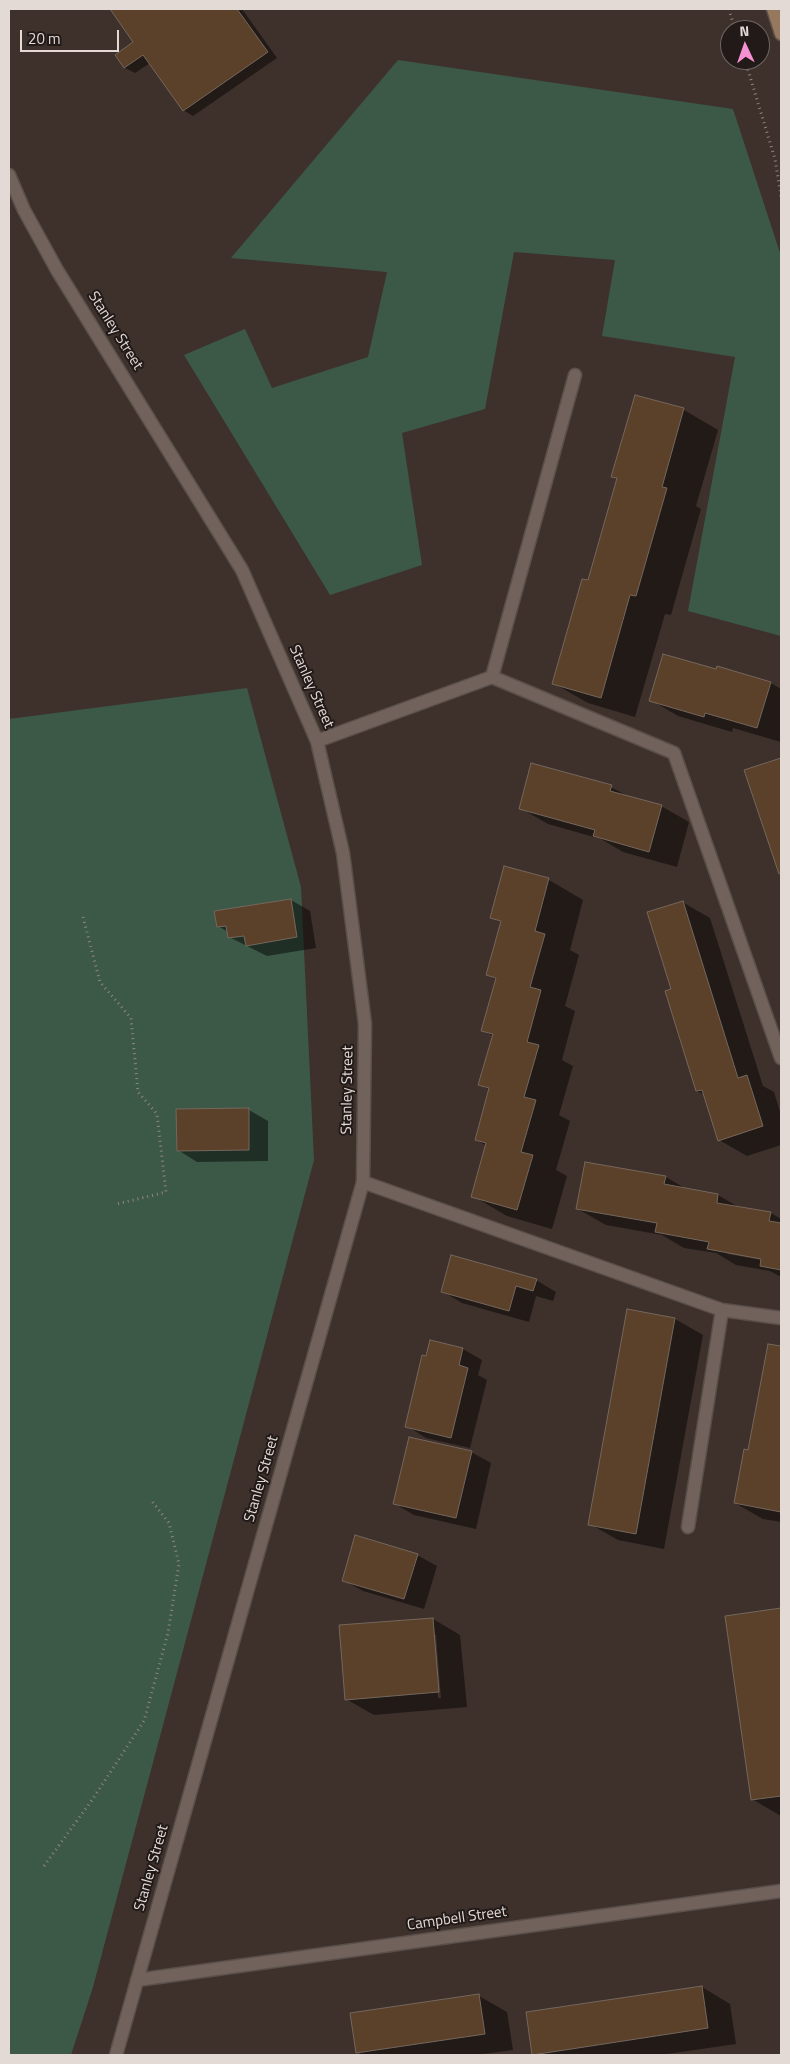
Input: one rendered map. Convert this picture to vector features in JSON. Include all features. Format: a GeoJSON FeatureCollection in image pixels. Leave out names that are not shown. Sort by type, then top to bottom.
{"type":"FeatureCollection","features":[{"type":"Feature","properties":{"kind":"main road"},"geometry":{"type":"LineString","coordinates":[[773,9],[781,34]]}},
{"type":"Feature","properties":{"kind":"street","name":"Stanley Street"},"geometry":{"type":"LineString","coordinates":[[9,174],[24,210],[57,270],[242,570],[317,741],[343,853],[365,1024],[363,1182],[116,2055]]}},
{"type":"Feature","properties":{"kind":"street"},"geometry":{"type":"LineString","coordinates":[[492,677],[575,374]]}},
{"type":"Feature","properties":{"kind":"street"},"geometry":{"type":"LineString","coordinates":[[317,741],[492,677],[674,753],[781,1058]]}},
{"type":"Feature","properties":{"kind":"street"},"geometry":{"type":"LineString","coordinates":[[363,1182],[722,1310],[781,1318]]}},
{"type":"Feature","properties":{"kind":"street"},"geometry":{"type":"LineString","coordinates":[[688,1527],[722,1310]]}},
{"type":"Feature","properties":{"kind":"street","name":"Campbell Street"},"geometry":{"type":"LineString","coordinates":[[137,1980],[781,1891]]}},
{"type":"Feature","properties":{"kind":"path"},"geometry":{"type":"LineString","coordinates":[[748,70],[776,159],[781,196]]}},
{"type":"Feature","properties":{"kind":"path"},"geometry":{"type":"LineString","coordinates":[[83,917],[100,982],[131,1018],[138,1092],[157,1114],[166,1192],[117,1204]]}},
{"type":"Feature","properties":{"kind":"path"},"geometry":{"type":"LineString","coordinates":[[44,1866],[92,1800],[144,1721],[168,1633],[179,1564],[169,1523],[151,1500]]}},
{"type":"Feature","properties":{"kind":"green space"},"geometry":{"type":"Polygon","coordinates":[[[398,60],[733,109],[781,256],[781,636],[688,611],[735,357],[602,336],[615,260],[514,252],[485,409],[402,433],[422,565],[330,595],[184,355],[245,329],[272,388],[368,357],[387,272],[231,258],[398,60]]]}},
{"type":"Feature","properties":{"kind":"green space"},"geometry":{"type":"Polygon","coordinates":[[[247,688],[301,887],[314,1160],[93,1987],[71,2055],[9,2055],[9,719],[247,688]]]}},
{"type":"Feature","properties":{"kind":"building"},"geometry":{"type":"Polygon","coordinates":[[[110,9],[237,9],[268,52],[183,111],[143,55],[124,68],[115,55],[133,42],[110,9]]]}},
{"type":"Feature","properties":{"kind":"building"},"geometry":{"type":"Polygon","coordinates":[[[635,395],[684,408],[662,487],[667,488],[636,596],[630,595],[601,698],[552,684],[582,579],[588,580],[617,478],[611,477],[635,395]]]}},
{"type":"Feature","properties":{"kind":"building"},"geometry":{"type":"Polygon","coordinates":[[[663,654],[716,669],[717,666],[771,682],[757,728],[705,713],[704,717],[649,701],[663,654]]]}},
{"type":"Feature","properties":{"kind":"building"},"geometry":{"type":"Polygon","coordinates":[[[781,758],[781,873],[779,874],[744,770],[781,758]]]}},
{"type":"Feature","properties":{"kind":"building"},"geometry":{"type":"Polygon","coordinates":[[[531,763],[612,785],[610,791],[662,805],[649,852],[593,836],[595,830],[519,809],[531,763]]]}},
{"type":"Feature","properties":{"kind":"building"},"geometry":{"type":"Polygon","coordinates":[[[504,866],[549,878],[535,931],[545,934],[530,987],[541,990],[527,1042],[539,1045],[524,1097],[536,1100],[521,1152],[533,1155],[517,1210],[471,1197],[486,1143],[475,1140],[489,1088],[478,1085],[493,1034],[481,1031],[496,978],[486,975],[501,921],[490,918],[504,866]]]}},
{"type":"Feature","properties":{"kind":"building"},"geometry":{"type":"Polygon","coordinates":[[[291,899],[297,937],[246,946],[244,936],[228,938],[226,926],[217,927],[214,911],[291,899]]]}},
{"type":"Feature","properties":{"kind":"building"},"geometry":{"type":"Polygon","coordinates":[[[683,901],[738,1078],[747,1075],[763,1126],[718,1141],[702,1090],[696,1091],[665,991],[671,989],[647,912],[683,901]]]}},
{"type":"Feature","properties":{"kind":"building"},"geometry":{"type":"Polygon","coordinates":[[[249,1108],[249,1150],[177,1151],[176,1109],[249,1108]]]}},
{"type":"Feature","properties":{"kind":"building"},"geometry":{"type":"Polygon","coordinates":[[[585,1162],[666,1176],[664,1184],[718,1194],[717,1203],[771,1212],[769,1221],[781,1223],[781,1270],[760,1266],[761,1259],[707,1249],[709,1242],[655,1232],[657,1223],[576,1209],[585,1162]]]}},
{"type":"Feature","properties":{"kind":"building"},"geometry":{"type":"Polygon","coordinates":[[[451,1255],[537,1279],[533,1291],[516,1286],[509,1311],[441,1292],[451,1255]]]}},
{"type":"Feature","properties":{"kind":"building"},"geometry":{"type":"Polygon","coordinates":[[[627,1309],[675,1318],[636,1534],[588,1525],[627,1309]]]}},
{"type":"Feature","properties":{"kind":"building"},"geometry":{"type":"Polygon","coordinates":[[[430,1340],[463,1348],[459,1365],[468,1368],[451,1438],[405,1427],[422,1355],[426,1356],[430,1340]]]}},
{"type":"Feature","properties":{"kind":"building"},"geometry":{"type":"Polygon","coordinates":[[[768,1344],[781,1346],[781,1512],[734,1503],[744,1449],[748,1450],[768,1344]]]}},
{"type":"Feature","properties":{"kind":"building"},"geometry":{"type":"Polygon","coordinates":[[[409,1437],[472,1451],[456,1518],[393,1504],[409,1437]]]}},
{"type":"Feature","properties":{"kind":"building"},"geometry":{"type":"Polygon","coordinates":[[[355,1535],[418,1554],[404,1599],[342,1581],[355,1535]]]}},
{"type":"Feature","properties":{"kind":"building"},"geometry":{"type":"Polygon","coordinates":[[[781,1608],[781,1796],[751,1800],[725,1616],[781,1608]]]}},
{"type":"Feature","properties":{"kind":"building"},"geometry":{"type":"Polygon","coordinates":[[[433,1618],[439,1692],[345,1700],[339,1625],[433,1618]]]}},
{"type":"Feature","properties":{"kind":"building"},"geometry":{"type":"Polygon","coordinates":[[[702,1986],[708,2028],[532,2055],[526,2012],[702,1986]]]}},
{"type":"Feature","properties":{"kind":"building"},"geometry":{"type":"Polygon","coordinates":[[[479,1994],[485,2034],[356,2053],[350,2013],[479,1994]]]}}]}
